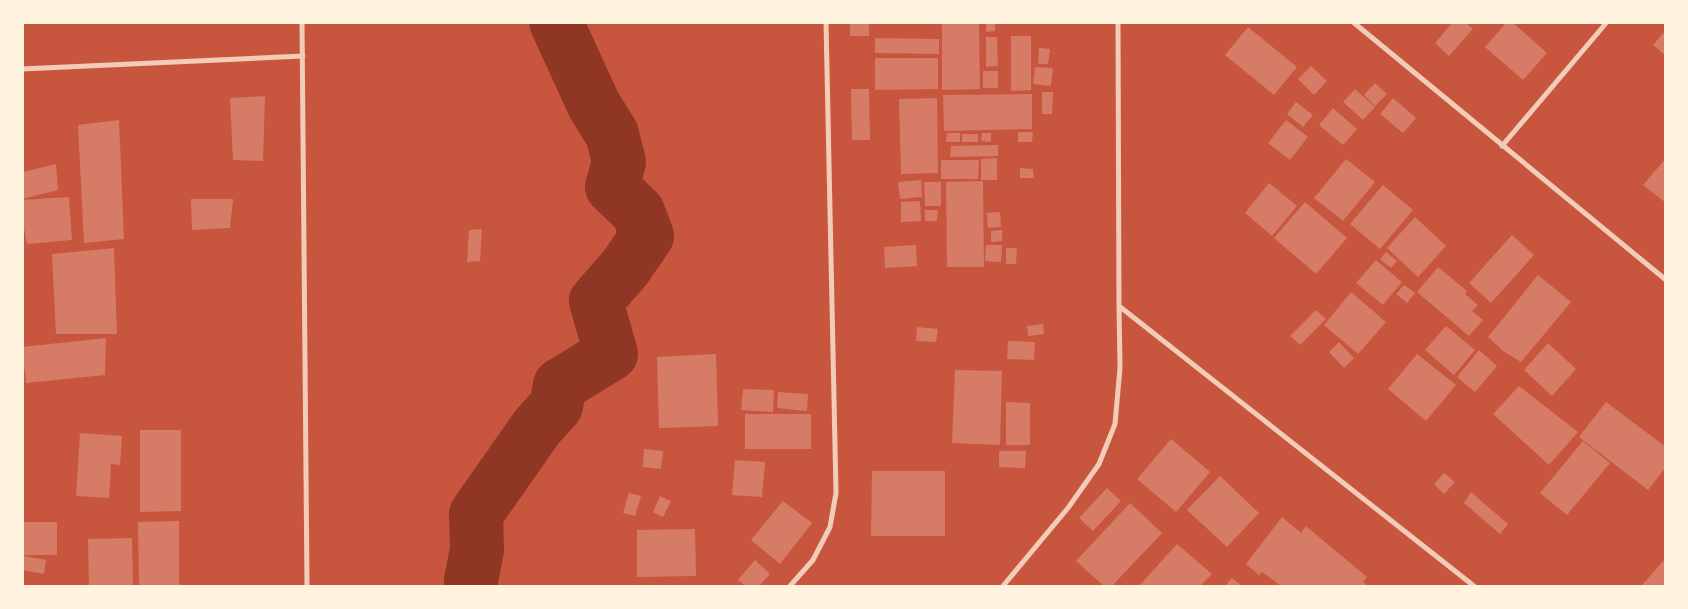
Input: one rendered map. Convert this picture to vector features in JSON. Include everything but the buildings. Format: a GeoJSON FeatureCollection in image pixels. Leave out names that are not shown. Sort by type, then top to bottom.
{"type":"FeatureCollection","features":[{"type":"Feature","properties":{"kind":"street"},"geometry":{"type":"LineString","coordinates":[[302,22],[307,586]]}},
{"type":"Feature","properties":{"kind":"street"},"geometry":{"type":"LineString","coordinates":[[790,586],[813,560],[830,527],[836,493],[826,22]]}},
{"type":"Feature","properties":{"kind":"street"},"geometry":{"type":"LineString","coordinates":[[1003,586],[1068,508],[1099,464],[1115,424],[1120,368],[1118,22]]}},
{"type":"Feature","properties":{"kind":"street"},"geometry":{"type":"LineString","coordinates":[[1353,22],[1666,280]]}},
{"type":"Feature","properties":{"kind":"street"},"geometry":{"type":"LineString","coordinates":[[1502,146],[1607,22]]}},
{"type":"Feature","properties":{"kind":"street"},"geometry":{"type":"LineString","coordinates":[[22,69],[302,56]]}},
{"type":"Feature","properties":{"kind":"street"},"geometry":{"type":"LineString","coordinates":[[1119,306],[1474,586]]}},
{"type":"Feature","properties":{"kind":"waterway"},"geometry":{"type":"LineString","coordinates":[[471,586],[477,550],[476,514],[537,427],[556,406],[560,385],[611,354],[596,301],[625,268],[647,236],[638,212],[612,187],[619,162],[612,134],[594,105],[556,22]]}}]}
